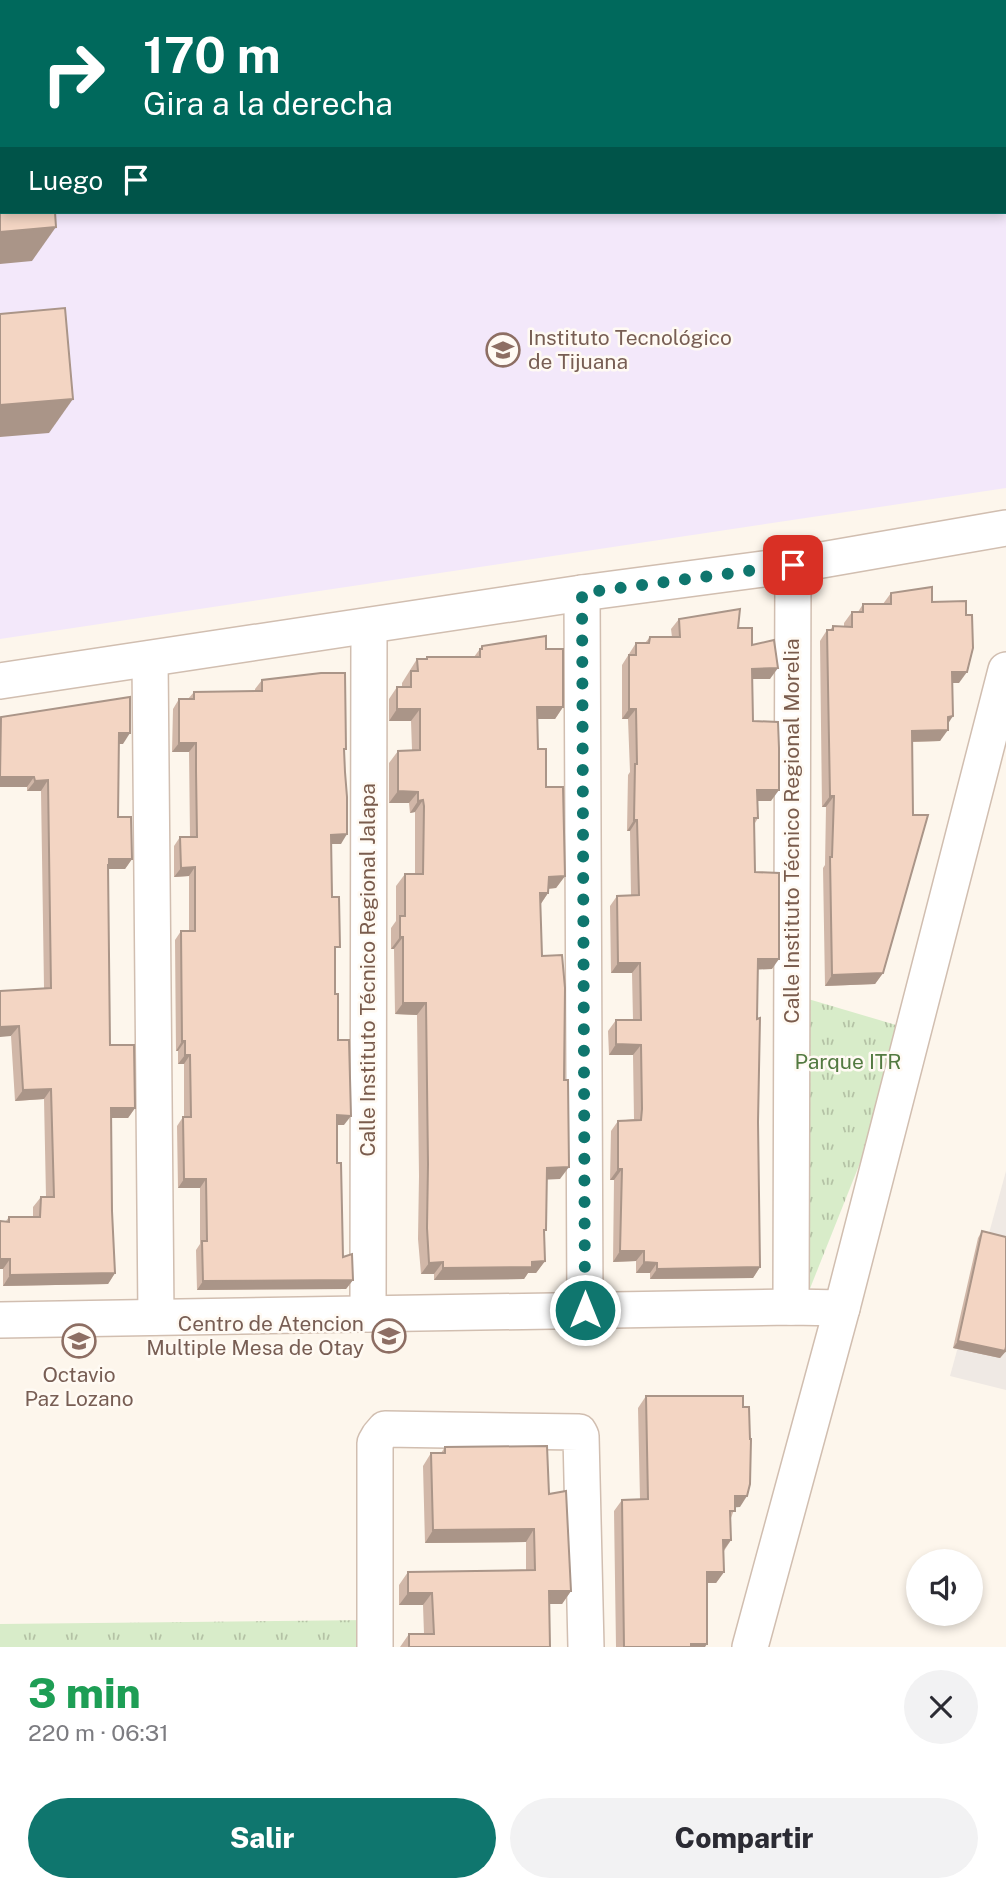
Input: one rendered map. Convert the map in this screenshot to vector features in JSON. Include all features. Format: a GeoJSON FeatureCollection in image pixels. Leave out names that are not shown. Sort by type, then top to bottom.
{"type":"FeatureCollection","features":[{"type":"Feature","properties":{"kind":"street"},"geometry":{"type":"LineString","coordinates":[[0,681],[582,593],[793,565],[1006,528]]}},
{"type":"Feature","properties":{"kind":"street","name":"Calle Instituto Técnico Regional Morelia"},"geometry":{"type":"LineString","coordinates":[[791,1307],[793,565]]}},
{"type":"Feature","properties":{"kind":"street"},"geometry":{"type":"LineString","coordinates":[[582,593],[585,1310]]}},
{"type":"Feature","properties":{"kind":"street","name":"Calle Instituto Técnico Regional Jalapa"},"geometry":{"type":"LineString","coordinates":[[368,1314],[369,626]]}},
{"type":"Feature","properties":{"kind":"street"},"geometry":{"type":"LineString","coordinates":[[150,659],[156,1317]]}},
{"type":"Feature","properties":{"kind":"street"},"geometry":{"type":"LineString","coordinates":[[750,1647],[842,1308],[1006,670]]}},
{"type":"Feature","properties":{"kind":"street"},"geometry":{"type":"LineString","coordinates":[[0,1320],[842,1308]]}},
{"type":"Feature","properties":{"kind":"street"},"geometry":{"type":"LineString","coordinates":[[375,1647],[375,1443],[385,1429],[579,1432],[586,1647]]}},
{"type":"Feature","properties":{"kind":"shaded area","name":"Instituto Tecnológico de Tijuana"},"geometry":{"type":"Polygon","coordinates":[[[0,214],[1006,214],[1006,488],[0,639],[0,214]]]}},
{"type":"Feature","properties":{"kind":"shaded area"},"geometry":{"type":"Polygon","coordinates":[[[1006,1171],[1006,1390],[950,1376],[1006,1171]]]}},
{"type":"Feature","properties":{"kind":"green space","name":"Parque ITR"},"geometry":{"type":"Polygon","coordinates":[[[798,996],[913,1030],[803,1306],[798,996]]]}},
{"type":"Feature","properties":{"kind":"green space"},"geometry":{"type":"Polygon","coordinates":[[[370,1620],[371,1647],[0,1647],[0,1624],[370,1620]]]}},
{"type":"Feature","properties":{"kind":"building"},"geometry":{"type":"Polygon","coordinates":[[[0,214],[55,214],[56,227],[0,232],[0,214]]]}},
{"type":"Feature","properties":{"kind":"building"},"geometry":{"type":"Polygon","coordinates":[[[65,308],[73,399],[0,405],[0,314],[65,308]]]}},
{"type":"Feature","properties":{"kind":"building"},"geometry":{"type":"Polygon","coordinates":[[[932,587],[932,602],[966,601],[966,615],[972,615],[973,648],[967,672],[952,672],[953,716],[948,717],[948,730],[912,731],[913,815],[928,815],[883,973],[832,975],[830,857],[834,796],[830,796],[827,630],[833,630],[833,626],[852,627],[852,612],[863,612],[863,604],[891,604],[891,593],[932,587]]]}},
{"type":"Feature","properties":{"kind":"building"},"geometry":{"type":"Polygon","coordinates":[[[740,609],[738,628],[752,628],[752,645],[774,640],[778,668],[752,669],[753,721],[778,722],[779,748],[779,790],[757,790],[758,818],[754,818],[755,872],[779,873],[779,959],[758,959],[760,1267],[657,1269],[657,1263],[644,1262],[644,1251],[620,1251],[622,1169],[618,1169],[618,1121],[641,1120],[642,1109],[641,1045],[616,1044],[616,1020],[641,1020],[640,963],[618,963],[617,896],[639,895],[637,820],[634,820],[636,709],[629,709],[629,655],[636,655],[636,643],[649,643],[650,637],[680,637],[679,619],[740,609]]]}},
{"type":"Feature","properties":{"kind":"building"},"geometry":{"type":"Polygon","coordinates":[[[546,636],[546,649],[563,649],[563,707],[537,707],[538,749],[546,749],[546,787],[563,787],[565,876],[549,877],[548,893],[540,893],[542,956],[562,955],[565,988],[564,1080],[568,1080],[569,1167],[547,1168],[545,1261],[532,1262],[532,1267],[443,1268],[443,1262],[429,1263],[426,1003],[403,1003],[403,937],[400,937],[400,916],[405,916],[405,874],[423,874],[424,806],[423,800],[418,801],[418,792],[398,791],[398,751],[420,750],[420,709],[397,709],[397,687],[411,687],[411,671],[418,671],[417,659],[480,657],[482,646],[546,636]]]}},
{"type":"Feature","properties":{"kind":"building"},"geometry":{"type":"Polygon","coordinates":[[[345,673],[347,834],[331,835],[332,897],[339,897],[340,947],[335,947],[338,1040],[349,1040],[351,1116],[337,1115],[337,1163],[341,1163],[343,1257],[352,1254],[353,1280],[203,1281],[202,1241],[207,1241],[206,1179],[184,1179],[183,1117],[191,1117],[190,1055],[185,1055],[185,1041],[182,1041],[181,931],[195,931],[195,867],[181,868],[180,837],[197,837],[196,743],[179,743],[179,699],[194,699],[194,692],[262,691],[262,680],[345,673]]]}},
{"type":"Feature","properties":{"kind":"building"},"geometry":{"type":"Polygon","coordinates":[[[130,697],[130,733],[119,733],[118,817],[131,817],[132,859],[109,859],[108,865],[110,1045],[134,1045],[135,1108],[111,1108],[115,1273],[10,1275],[10,1259],[0,1259],[0,1221],[9,1222],[9,1217],[40,1217],[41,1197],[54,1197],[51,1089],[23,1090],[19,1026],[0,1027],[0,991],[51,988],[48,780],[35,781],[34,777],[0,777],[1,717],[130,697]]]}},
{"type":"Feature","properties":{"kind":"building"},"geometry":{"type":"Polygon","coordinates":[[[982,1231],[1006,1237],[1005,1351],[958,1341],[982,1231]]]}},
{"type":"Feature","properties":{"kind":"building"},"geometry":{"type":"Polygon","coordinates":[[[646,1396],[743,1396],[743,1407],[749,1407],[750,1484],[747,1496],[735,1496],[735,1511],[730,1511],[731,1540],[723,1540],[724,1572],[707,1572],[707,1644],[691,1644],[691,1647],[624,1647],[622,1500],[648,1499],[646,1396]]]}},
{"type":"Feature","properties":{"kind":"building"},"geometry":{"type":"Polygon","coordinates":[[[547,1446],[549,1494],[566,1491],[571,1591],[549,1591],[550,1647],[409,1647],[409,1634],[434,1634],[432,1593],[408,1593],[408,1572],[535,1570],[534,1529],[433,1530],[431,1453],[445,1453],[445,1447],[547,1446]]]}},
{"type":"Feature","properties":{"kind":"place","name":"Instituto Tecnológico de Tijuana"},"geometry":{"type":"Point","coordinates":[503,350]}},
{"type":"Feature","properties":{"kind":"place","name":"Centro de Atencion Multiple Mesa de Otay"},"geometry":{"type":"Point","coordinates":[389,1336]}},
{"type":"Feature","properties":{"kind":"place","name":"Octavio Paz Lozano"},"geometry":{"type":"Point","coordinates":[79,1341]}},
{"type":"Feature","properties":{"kind":"route"},"geometry":{"type":"LineString","coordinates":[[585,1310],[582,593],[793,565]]}}]}
